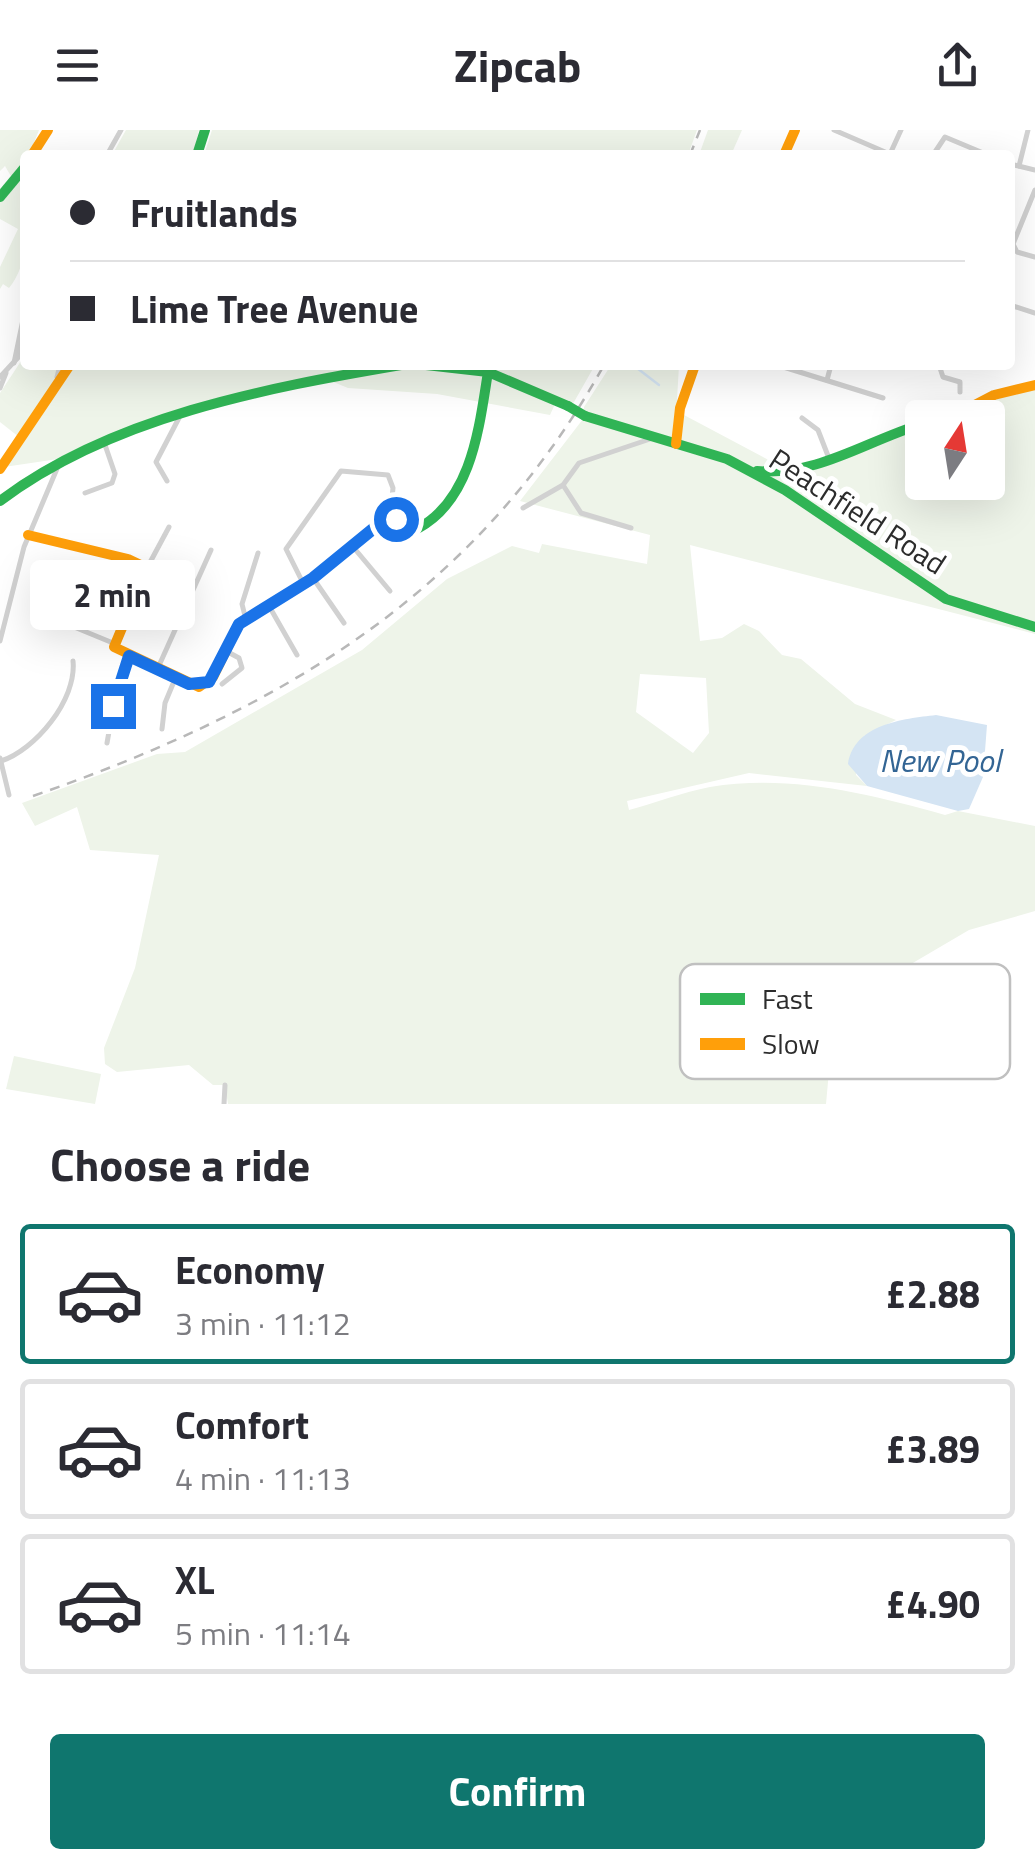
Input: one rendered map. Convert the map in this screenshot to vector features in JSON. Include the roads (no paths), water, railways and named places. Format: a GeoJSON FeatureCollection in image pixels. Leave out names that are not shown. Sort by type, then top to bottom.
{"type":"FeatureCollection","features":[{"type":"Feature","properties":{"kind":"main road"},"geometry":{"type":"LineString","coordinates":[[0,197],[20,173]]}},
{"type":"Feature","properties":{"kind":"main road"},"geometry":{"type":"LineString","coordinates":[[0,468],[67,370]]}},
{"type":"Feature","properties":{"kind":"main road"},"geometry":{"type":"LineString","coordinates":[[0,500],[58,459],[103,439],[180,416],[378,370]]}},
{"type":"Feature","properties":{"kind":"main road","name":"Peachfield Road"},"geometry":{"type":"LineString","coordinates":[[470,370],[488,372],[584,416],[743,467],[946,599],[1035,628]]}},
{"type":"Feature","properties":{"kind":"main road"},"geometry":{"type":"LineString","coordinates":[[676,444],[680,408],[692,370]]}},
{"type":"Feature","properties":{"kind":"main road"},"geometry":{"type":"LineString","coordinates":[[28,535],[64,548],[130,556],[146,568],[114,643],[157,671],[199,687],[209,682],[246,620],[308,581],[390,518],[423,528],[466,475],[488,372]]}},
{"type":"Feature","properties":{"kind":"main road"},"geometry":{"type":"LineString","coordinates":[[986,400],[1035,385]]}},
{"type":"Feature","properties":{"kind":"main road"},"geometry":{"type":"LineString","coordinates":[[743,467],[790,474],[905,431]]}},
{"type":"Feature","properties":{"kind":"street"},"geometry":{"type":"LineString","coordinates":[[834,130],[871,150]]}},
{"type":"Feature","properties":{"kind":"street"},"geometry":{"type":"LineString","coordinates":[[853,138],[856,130]]}},
{"type":"Feature","properties":{"kind":"street"},"geometry":{"type":"LineString","coordinates":[[1019,166],[1028,130]]}},
{"type":"Feature","properties":{"kind":"street"},"geometry":{"type":"LineString","coordinates":[[944,134],[978,150]]}},
{"type":"Feature","properties":{"kind":"street"},"geometry":{"type":"LineString","coordinates":[[1015,165],[1035,170]]}},
{"type":"Feature","properties":{"kind":"street"},"geometry":{"type":"LineString","coordinates":[[1015,231],[1032,208],[1035,190]]}},
{"type":"Feature","properties":{"kind":"street"},"geometry":{"type":"LineString","coordinates":[[14,363],[20,334]]}},
{"type":"Feature","properties":{"kind":"street"},"geometry":{"type":"LineString","coordinates":[[0,377],[20,356]]}},
{"type":"Feature","properties":{"kind":"street"},"geometry":{"type":"LineString","coordinates":[[0,388],[7,370]]}},
{"type":"Feature","properties":{"kind":"street"},"geometry":{"type":"LineString","coordinates":[[52,394],[59,370]]}},
{"type":"Feature","properties":{"kind":"street"},"geometry":{"type":"LineString","coordinates":[[794,370],[883,398]]}},
{"type":"Feature","properties":{"kind":"street"},"geometry":{"type":"LineString","coordinates":[[827,380],[830,370]]}},
{"type":"Feature","properties":{"kind":"street"},"geometry":{"type":"LineString","coordinates":[[941,370],[943,377],[960,382],[960,392]]}},
{"type":"Feature","properties":{"kind":"street"},"geometry":{"type":"LineString","coordinates":[[167,481],[156,462],[180,416]]}},
{"type":"Feature","properties":{"kind":"street"},"geometry":{"type":"LineString","coordinates":[[802,418],[818,430],[830,461]]}},
{"type":"Feature","properties":{"kind":"street"},"geometry":{"type":"LineString","coordinates":[[522,508],[563,485],[579,464],[652,438]]}},
{"type":"Feature","properties":{"kind":"street"},"geometry":{"type":"LineString","coordinates":[[85,493],[114,486],[115,474],[103,439]]}},
{"type":"Feature","properties":{"kind":"street"},"geometry":{"type":"LineString","coordinates":[[0,641],[28,535],[58,459]]}},
{"type":"Feature","properties":{"kind":"street"},"geometry":{"type":"LineString","coordinates":[[344,623],[286,558],[286,549],[341,472],[388,475],[393,488],[390,518]]}},
{"type":"Feature","properties":{"kind":"street"},"geometry":{"type":"LineString","coordinates":[[563,485],[582,513],[632,528]]}},
{"type":"Feature","properties":{"kind":"street"},"geometry":{"type":"LineString","coordinates":[[146,568],[169,526]]}},
{"type":"Feature","properties":{"kind":"street"},"geometry":{"type":"LineString","coordinates":[[354,548],[390,592]]}},
{"type":"Feature","properties":{"kind":"street"},"geometry":{"type":"LineString","coordinates":[[157,671],[211,550]]}},
{"type":"Feature","properties":{"kind":"street"},"geometry":{"type":"LineString","coordinates":[[246,620],[242,604],[258,553]]}},
{"type":"Feature","properties":{"kind":"street"},"geometry":{"type":"LineString","coordinates":[[270,606],[297,654]]}},
{"type":"Feature","properties":{"kind":"street"},"geometry":{"type":"LineString","coordinates":[[62,622],[114,643]]}},
{"type":"Feature","properties":{"kind":"street"},"geometry":{"type":"LineString","coordinates":[[225,681],[242,668],[239,658],[226,651]]}},
{"type":"Feature","properties":{"kind":"street"},"geometry":{"type":"LineString","coordinates":[[107,742],[118,681],[129,656]]}},
{"type":"Feature","properties":{"kind":"street"},"geometry":{"type":"LineString","coordinates":[[9,795],[0,760],[21,754],[60,706],[70,687],[73,661]]}},
{"type":"Feature","properties":{"kind":"street"},"geometry":{"type":"LineString","coordinates":[[162,729],[165,703],[174,679]]}},
{"type":"Feature","properties":{"kind":"street"},"geometry":{"type":"LineString","coordinates":[[224,1104],[226,1084]]}},
{"type":"Feature","properties":{"kind":"water","name":"New Pool"},"geometry":{"type":"Polygon","coordinates":[[[936,715],[987,725],[983,777],[969,809],[958,811],[867,786],[848,764],[852,751],[870,732],[895,722],[936,715]]]}},
{"type":"Feature","properties":{"kind":"waterway"},"geometry":{"type":"LineString","coordinates":[[640,370],[659,385]]}},
{"type":"Feature","properties":{"kind":"railway"},"geometry":{"type":"LineString","coordinates":[[692,150],[700,130]]}},
{"type":"Feature","properties":{"kind":"railway"},"geometry":{"type":"LineString","coordinates":[[33,796],[122,763],[207,725],[287,683],[362,636],[431,581],[495,518],[552,447],[601,370]]}}]}
